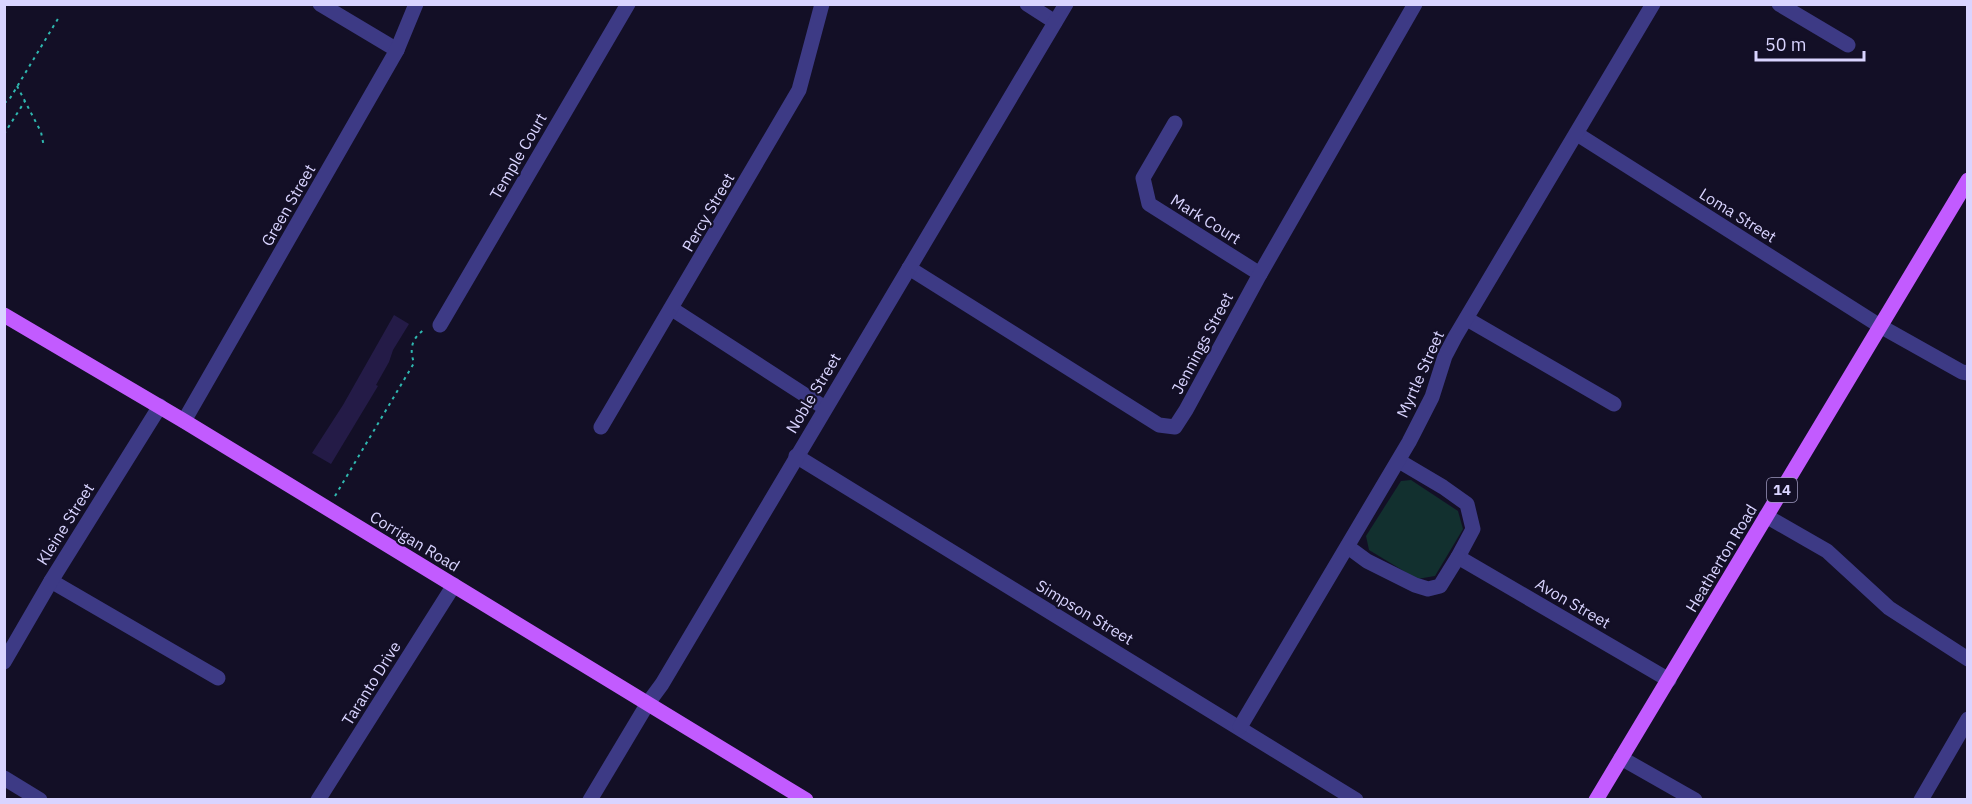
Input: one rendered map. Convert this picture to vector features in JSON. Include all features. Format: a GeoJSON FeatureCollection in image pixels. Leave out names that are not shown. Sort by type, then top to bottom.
{"type":"FeatureCollection","features":[{"type":"Feature","properties":{"kind":"main road","name":"Heatherton Road"},"geometry":{"type":"LineString","coordinates":[[1596,800],[1968,180]]}},
{"type":"Feature","properties":{"kind":"main road","name":"Corrigan Road"},"geometry":{"type":"LineString","coordinates":[[4,315],[160,406],[806,800]]}},
{"type":"Feature","properties":{"kind":"street"},"geometry":{"type":"LineString","coordinates":[[320,4],[398,50]]}},
{"type":"Feature","properties":{"kind":"street","name":"Green Street"},"geometry":{"type":"LineString","coordinates":[[184,421],[398,50],[417,4]]}},
{"type":"Feature","properties":{"kind":"street","name":"Temple Court"},"geometry":{"type":"LineString","coordinates":[[440,325],[628,4]]}},
{"type":"Feature","properties":{"kind":"street","name":"Percy Street"},"geometry":{"type":"LineString","coordinates":[[601,427],[799,90],[822,4]]}},
{"type":"Feature","properties":{"kind":"street"},"geometry":{"type":"LineString","coordinates":[[1027,4],[1055,22]]}},
{"type":"Feature","properties":{"kind":"street","name":"Noble Street"},"geometry":{"type":"LineString","coordinates":[[590,800],[1066,4]]}},
{"type":"Feature","properties":{"kind":"street","name":"Jennings Street"},"geometry":{"type":"LineString","coordinates":[[909,268],[1159,425],[1175,427],[1415,4]]}},
{"type":"Feature","properties":{"kind":"street","name":"Myrtle Street"},"geometry":{"type":"LineString","coordinates":[[1240,727],[1398,461],[1432,397],[1445,356],[1653,4]]}},
{"type":"Feature","properties":{"kind":"street"},"geometry":{"type":"LineString","coordinates":[[1779,4],[1848,45]]}},
{"type":"Feature","properties":{"kind":"street","name":"Mark Court"},"geometry":{"type":"LineString","coordinates":[[1175,123],[1143,178],[1149,204],[1260,274]]}},
{"type":"Feature","properties":{"kind":"street","name":"Loma Street"},"geometry":{"type":"LineString","coordinates":[[1577,134],[1880,326],[1962,372],[1968,373]]}},
{"type":"Feature","properties":{"kind":"street"},"geometry":{"type":"LineString","coordinates":[[672,309],[825,408]]}},
{"type":"Feature","properties":{"kind":"street"},"geometry":{"type":"LineString","coordinates":[[1467,319],[1614,404]]}},
{"type":"Feature","properties":{"kind":"street","name":"Kleine Street"},"geometry":{"type":"LineString","coordinates":[[4,662],[51,580],[160,406]]}},
{"type":"Feature","properties":{"kind":"street","name":"Simpson Street"},"geometry":{"type":"LineString","coordinates":[[795,456],[1240,727],[1331,793],[1356,800]]}},
{"type":"Feature","properties":{"kind":"street"},"geometry":{"type":"LineString","coordinates":[[1348,547],[1367,561],[1428,589],[1440,586],[1458,557],[1473,529],[1467,504],[1398,461]]}},
{"type":"Feature","properties":{"kind":"street"},"geometry":{"type":"LineString","coordinates":[[1766,516],[1827,551],[1889,608],[1968,658]]}},
{"type":"Feature","properties":{"kind":"street","name":"Avon Street"},"geometry":{"type":"LineString","coordinates":[[1458,557],[1669,680]]}},
{"type":"Feature","properties":{"kind":"street"},"geometry":{"type":"LineString","coordinates":[[51,580],[218,678]]}},
{"type":"Feature","properties":{"kind":"street","name":"Taranto Drive"},"geometry":{"type":"LineString","coordinates":[[318,800],[454,585]]}},
{"type":"Feature","properties":{"kind":"street"},"geometry":{"type":"LineString","coordinates":[[1920,800],[1968,719]]}},
{"type":"Feature","properties":{"kind":"street"},"geometry":{"type":"LineString","coordinates":[[1621,758],[1695,800]]}},
{"type":"Feature","properties":{"kind":"street"},"geometry":{"type":"LineString","coordinates":[[4,778],[40,800]]}},
{"type":"Feature","properties":{"kind":"path"},"geometry":{"type":"LineString","coordinates":[[4,103],[9,100],[58,17]]}},
{"type":"Feature","properties":{"kind":"path"},"geometry":{"type":"LineString","coordinates":[[17,87],[41,132],[44,147]]}},
{"type":"Feature","properties":{"kind":"path"},"geometry":{"type":"LineString","coordinates":[[4,134],[25,101]]}},
{"type":"Feature","properties":{"kind":"path"},"geometry":{"type":"LineString","coordinates":[[327,509],[414,363],[411,353],[413,341],[423,330],[440,325]]}},
{"type":"Feature","properties":{"kind":"green space"},"geometry":{"type":"Polygon","coordinates":[[[1411,480],[1458,511],[1463,529],[1435,576],[1417,579],[1369,550],[1366,536],[1401,481],[1411,480]]]}},
{"type":"Feature","properties":{"kind":"building"},"geometry":{"type":"Polygon","coordinates":[[[394,315],[409,324],[393,350],[376,385],[378,386],[331,464],[312,453],[343,405],[394,315]]]}}]}
